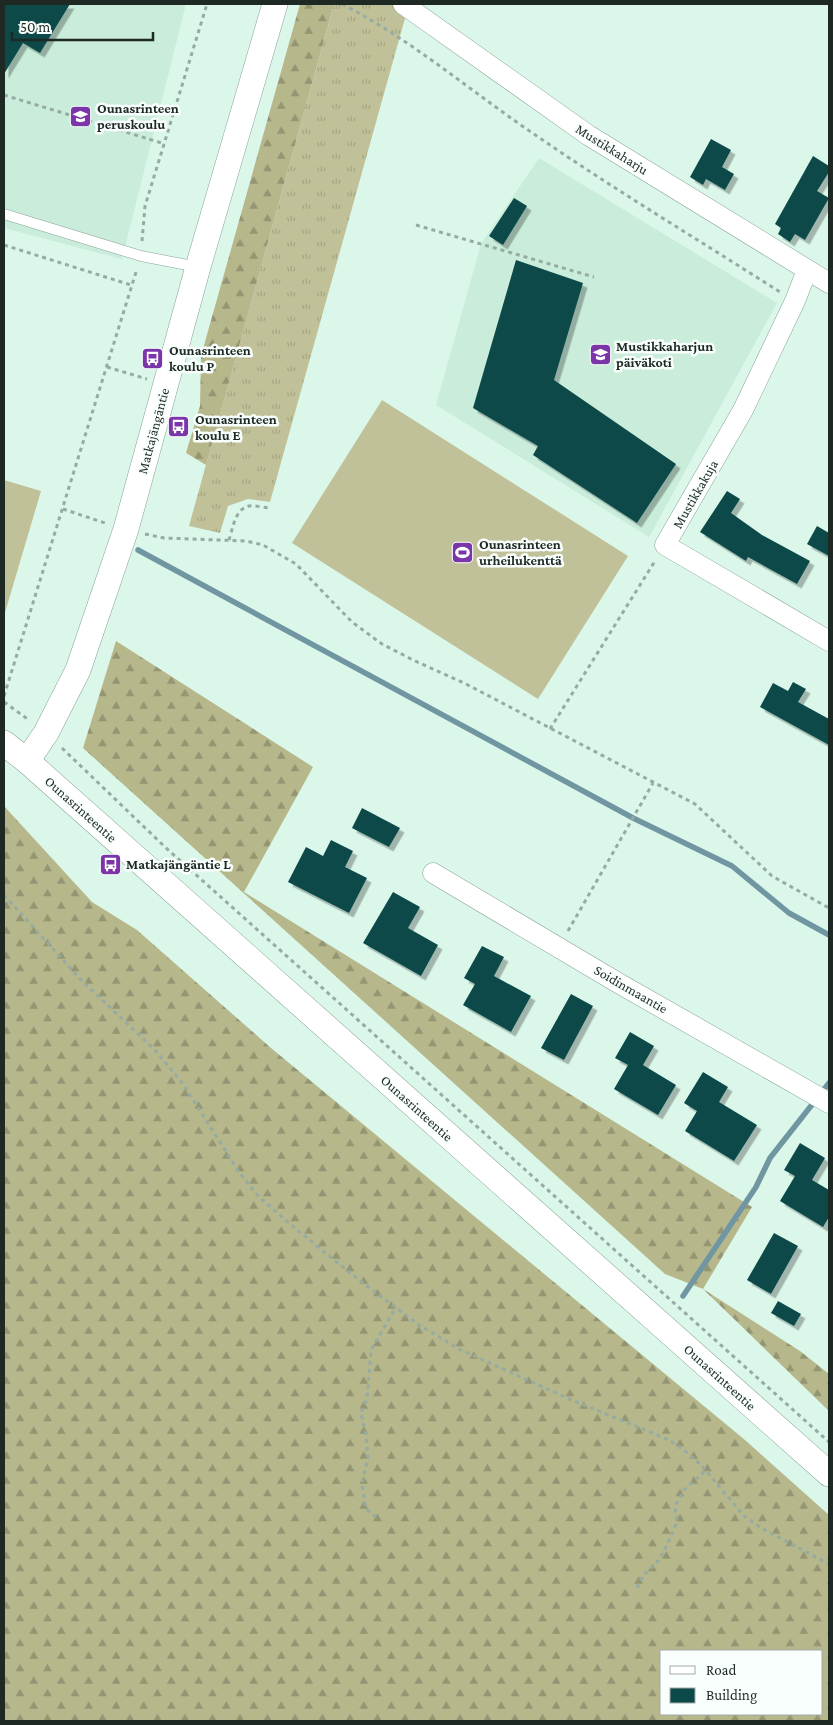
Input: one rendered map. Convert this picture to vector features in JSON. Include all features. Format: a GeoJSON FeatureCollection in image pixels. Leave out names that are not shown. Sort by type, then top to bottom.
{"type":"FeatureCollection","features":[{"type":"Feature","properties":{"kind":"street","name":"Matkajängäntie"},"geometry":{"type":"LineString","coordinates":[[27,761],[46,732],[66,695],[84,654],[126,530],[198,268],[275,4]]}},
{"type":"Feature","properties":{"kind":"street","name":"Mustikkaharju"},"geometry":{"type":"LineString","coordinates":[[403,4],[588,135],[829,283]]}},
{"type":"Feature","properties":{"kind":"street","name":"Mustikkakuja"},"geometry":{"type":"LineString","coordinates":[[665,546],[743,410],[795,301],[807,270]]}},
{"type":"Feature","properties":{"kind":"street"},"geometry":{"type":"LineString","coordinates":[[665,546],[829,641]]}},
{"type":"Feature","properties":{"kind":"street","name":"Ounasrinteentie"},"geometry":{"type":"LineString","coordinates":[[4,743],[27,761],[829,1474]]}},
{"type":"Feature","properties":{"kind":"street","name":"Soidinmaantie"},"geometry":{"type":"LineString","coordinates":[[433,873],[822,1099]]}},
{"type":"Feature","properties":{"kind":"lane"},"geometry":{"type":"LineString","coordinates":[[4,214],[141,256],[198,268]]}},
{"type":"Feature","properties":{"kind":"path"},"geometry":{"type":"LineString","coordinates":[[4,696],[141,256],[145,206],[207,4]]}},
{"type":"Feature","properties":{"kind":"path"},"geometry":{"type":"LineString","coordinates":[[342,4],[411,44],[471,90],[596,175],[795,301]]}},
{"type":"Feature","properties":{"kind":"path"},"geometry":{"type":"LineString","coordinates":[[4,95],[164,144]]}},
{"type":"Feature","properties":{"kind":"path"},"geometry":{"type":"LineString","coordinates":[[416,225],[594,276]]}},
{"type":"Feature","properties":{"kind":"path"},"geometry":{"type":"LineString","coordinates":[[4,245],[131,285]]}},
{"type":"Feature","properties":{"kind":"path"},"geometry":{"type":"LineString","coordinates":[[107,367],[147,379]]}},
{"type":"Feature","properties":{"kind":"path"},"geometry":{"type":"LineString","coordinates":[[230,540],[233,526],[240,511],[250,506],[270,508]]}},
{"type":"Feature","properties":{"kind":"path"},"geometry":{"type":"LineString","coordinates":[[63,509],[126,530],[164,538],[246,541],[263,545],[296,564],[352,622],[382,644],[466,684],[694,804],[772,876],[829,908]]}},
{"type":"Feature","properties":{"kind":"path"},"geometry":{"type":"LineString","coordinates":[[550,729],[665,546]]}},
{"type":"Feature","properties":{"kind":"path"},"geometry":{"type":"LineString","coordinates":[[4,702],[46,732],[165,847],[829,1442]]}},
{"type":"Feature","properties":{"kind":"path"},"geometry":{"type":"LineString","coordinates":[[559,947],[653,783]]}},
{"type":"Feature","properties":{"kind":"path"},"geometry":{"type":"LineString","coordinates":[[4,895],[84,982],[155,1050],[183,1084],[239,1172],[259,1197],[345,1269],[419,1325],[461,1350],[559,1394],[668,1439],[684,1450],[705,1470],[744,1516],[763,1530],[829,1564]]}},
{"type":"Feature","properties":{"kind":"path"},"geometry":{"type":"LineString","coordinates":[[376,1517],[366,1509],[362,1483],[368,1458],[361,1413],[366,1399],[371,1350],[396,1307]]}},
{"type":"Feature","properties":{"kind":"path"},"geometry":{"type":"LineString","coordinates":[[637,1588],[643,1576],[659,1560],[668,1545],[677,1522],[675,1506],[685,1489],[705,1470]]}},
{"type":"Feature","properties":{"kind":"shaded area","name":"Ounasrinteen peruskoulu"},"geometry":{"type":"Polygon","coordinates":[[[4,4],[186,4],[122,259],[4,228],[4,4]]]}},
{"type":"Feature","properties":{"kind":"shaded area","name":"Mustikkaharjun päiväkoti"},"geometry":{"type":"Polygon","coordinates":[[[539,158],[777,303],[649,537],[436,405],[481,244],[539,158]]]}},
{"type":"Feature","properties":{"kind":"green space"},"geometry":{"type":"Polygon","coordinates":[[[300,4],[334,4],[206,465],[186,453],[200,406],[201,356],[300,4]]]}},
{"type":"Feature","properties":{"kind":"green space"},"geometry":{"type":"Polygon","coordinates":[[[334,4],[409,4],[270,502],[248,499],[228,506],[220,533],[189,526],[334,4]]]}},
{"type":"Feature","properties":{"kind":"green space","name":"Ounasrinteen urheilukenttä"},"geometry":{"type":"Polygon","coordinates":[[[382,400],[628,556],[538,699],[292,543],[382,400]]]}},
{"type":"Feature","properties":{"kind":"green space"},"geometry":{"type":"Polygon","coordinates":[[[4,480],[41,491],[4,616],[4,480]]]}},
{"type":"Feature","properties":{"kind":"green space"},"geometry":{"type":"Polygon","coordinates":[[[116,641],[313,767],[244,892],[752,1207],[703,1289],[665,1274],[83,748],[116,641]]]}},
{"type":"Feature","properties":{"kind":"green space"},"geometry":{"type":"Polygon","coordinates":[[[4,806],[92,902],[137,930],[271,1048],[745,1440],[829,1515],[829,1721],[4,1721],[4,806]]]}},
{"type":"Feature","properties":{"kind":"green space"},"geometry":{"type":"Polygon","coordinates":[[[703,1289],[800,1351],[829,1374],[829,1411],[703,1289]]]}},
{"type":"Feature","properties":{"kind":"building"},"geometry":{"type":"Polygon","coordinates":[[[4,4],[70,4],[40,53],[23,43],[4,74],[4,4]]]}},
{"type":"Feature","properties":{"kind":"building"},"geometry":{"type":"Polygon","coordinates":[[[711,139],[731,150],[722,167],[734,174],[725,190],[706,179],[703,185],[690,177],[711,139]]]}},
{"type":"Feature","properties":{"kind":"building"},"geometry":{"type":"Polygon","coordinates":[[[813,156],[829,166],[829,172],[817,191],[829,198],[805,240],[795,234],[790,242],[778,234],[781,228],[775,224],[813,156]]]}},
{"type":"Feature","properties":{"kind":"building"},"geometry":{"type":"Polygon","coordinates":[[[514,198],[527,206],[503,245],[489,236],[514,198]]]}},
{"type":"Feature","properties":{"kind":"building"},"geometry":{"type":"Polygon","coordinates":[[[516,260],[583,283],[554,380],[676,464],[637,523],[533,455],[538,446],[473,408],[516,260]]]}},
{"type":"Feature","properties":{"kind":"building"},"geometry":{"type":"Polygon","coordinates":[[[727,491],[740,499],[731,513],[762,535],[810,561],[797,584],[748,557],[746,561],[700,532],[727,491]]]}},
{"type":"Feature","properties":{"kind":"building"},"geometry":{"type":"Polygon","coordinates":[[[817,526],[829,533],[829,556],[807,544],[817,526]]]}},
{"type":"Feature","properties":{"kind":"building"},"geometry":{"type":"Polygon","coordinates":[[[793,682],[806,689],[798,702],[829,719],[829,745],[760,707],[773,683],[788,691],[793,682]]]}},
{"type":"Feature","properties":{"kind":"building"},"geometry":{"type":"Polygon","coordinates":[[[362,808],[400,828],[389,847],[352,828],[362,808]]]}},
{"type":"Feature","properties":{"kind":"building"},"geometry":{"type":"Polygon","coordinates":[[[331,840],[353,851],[345,867],[367,878],[349,913],[288,882],[306,847],[323,856],[331,840]]]}},
{"type":"Feature","properties":{"kind":"building"},"geometry":{"type":"Polygon","coordinates":[[[393,892],[420,907],[408,928],[438,945],[421,976],[363,943],[393,892]]]}},
{"type":"Feature","properties":{"kind":"building"},"geometry":{"type":"Polygon","coordinates":[[[482,946],[504,957],[494,976],[531,996],[511,1032],[463,1005],[475,984],[464,978],[482,946]]]}},
{"type":"Feature","properties":{"kind":"building"},"geometry":{"type":"Polygon","coordinates":[[[571,994],[593,1006],[564,1060],[541,1048],[571,994]]]}},
{"type":"Feature","properties":{"kind":"building"},"geometry":{"type":"Polygon","coordinates":[[[630,1032],[654,1046],[643,1065],[676,1085],[658,1115],[614,1089],[628,1065],[615,1058],[630,1032]]]}},
{"type":"Feature","properties":{"kind":"building"},"geometry":{"type":"Polygon","coordinates":[[[703,1072],[728,1087],[719,1102],[757,1125],[734,1161],[685,1131],[697,1111],[684,1103],[703,1072]]]}},
{"type":"Feature","properties":{"kind":"building"},"geometry":{"type":"Polygon","coordinates":[[[800,1143],[825,1158],[812,1180],[829,1190],[829,1217],[823,1227],[780,1201],[795,1176],[784,1170],[800,1143]]]}},
{"type":"Feature","properties":{"kind":"building"},"geometry":{"type":"Polygon","coordinates":[[[774,1233],[798,1246],[771,1294],[747,1280],[774,1233]]]}},
{"type":"Feature","properties":{"kind":"building"},"geometry":{"type":"Polygon","coordinates":[[[778,1301],[801,1314],[794,1326],[771,1313],[778,1301]]]}},
{"type":"Feature","properties":{"kind":"waterway"},"geometry":{"type":"LineString","coordinates":[[138,550],[633,818],[732,866],[789,913],[829,935]]}},
{"type":"Feature","properties":{"kind":"waterway"},"geometry":{"type":"LineString","coordinates":[[683,1296],[756,1187],[770,1158],[829,1083]]}},
{"type":"Feature","properties":{"kind":"place","name":"Ounasrinteen peruskoulu"},"geometry":{"type":"Point","coordinates":[81,116]}},
{"type":"Feature","properties":{"kind":"place","name":"Mustikkaharjun päiväkoti"},"geometry":{"type":"Point","coordinates":[600,354]}},
{"type":"Feature","properties":{"kind":"place","name":"Ounasrinteen koulu P"},"geometry":{"type":"Point","coordinates":[153,358]}},
{"type":"Feature","properties":{"kind":"place","name":"Ounasrinteen koulu E"},"geometry":{"type":"Point","coordinates":[179,427]}},
{"type":"Feature","properties":{"kind":"place","name":"Ounasrinteen urheilukenttä"},"geometry":{"type":"Point","coordinates":[463,552]}},
{"type":"Feature","properties":{"kind":"place","name":"Matkajängäntie L"},"geometry":{"type":"Point","coordinates":[110,864]}}]}
